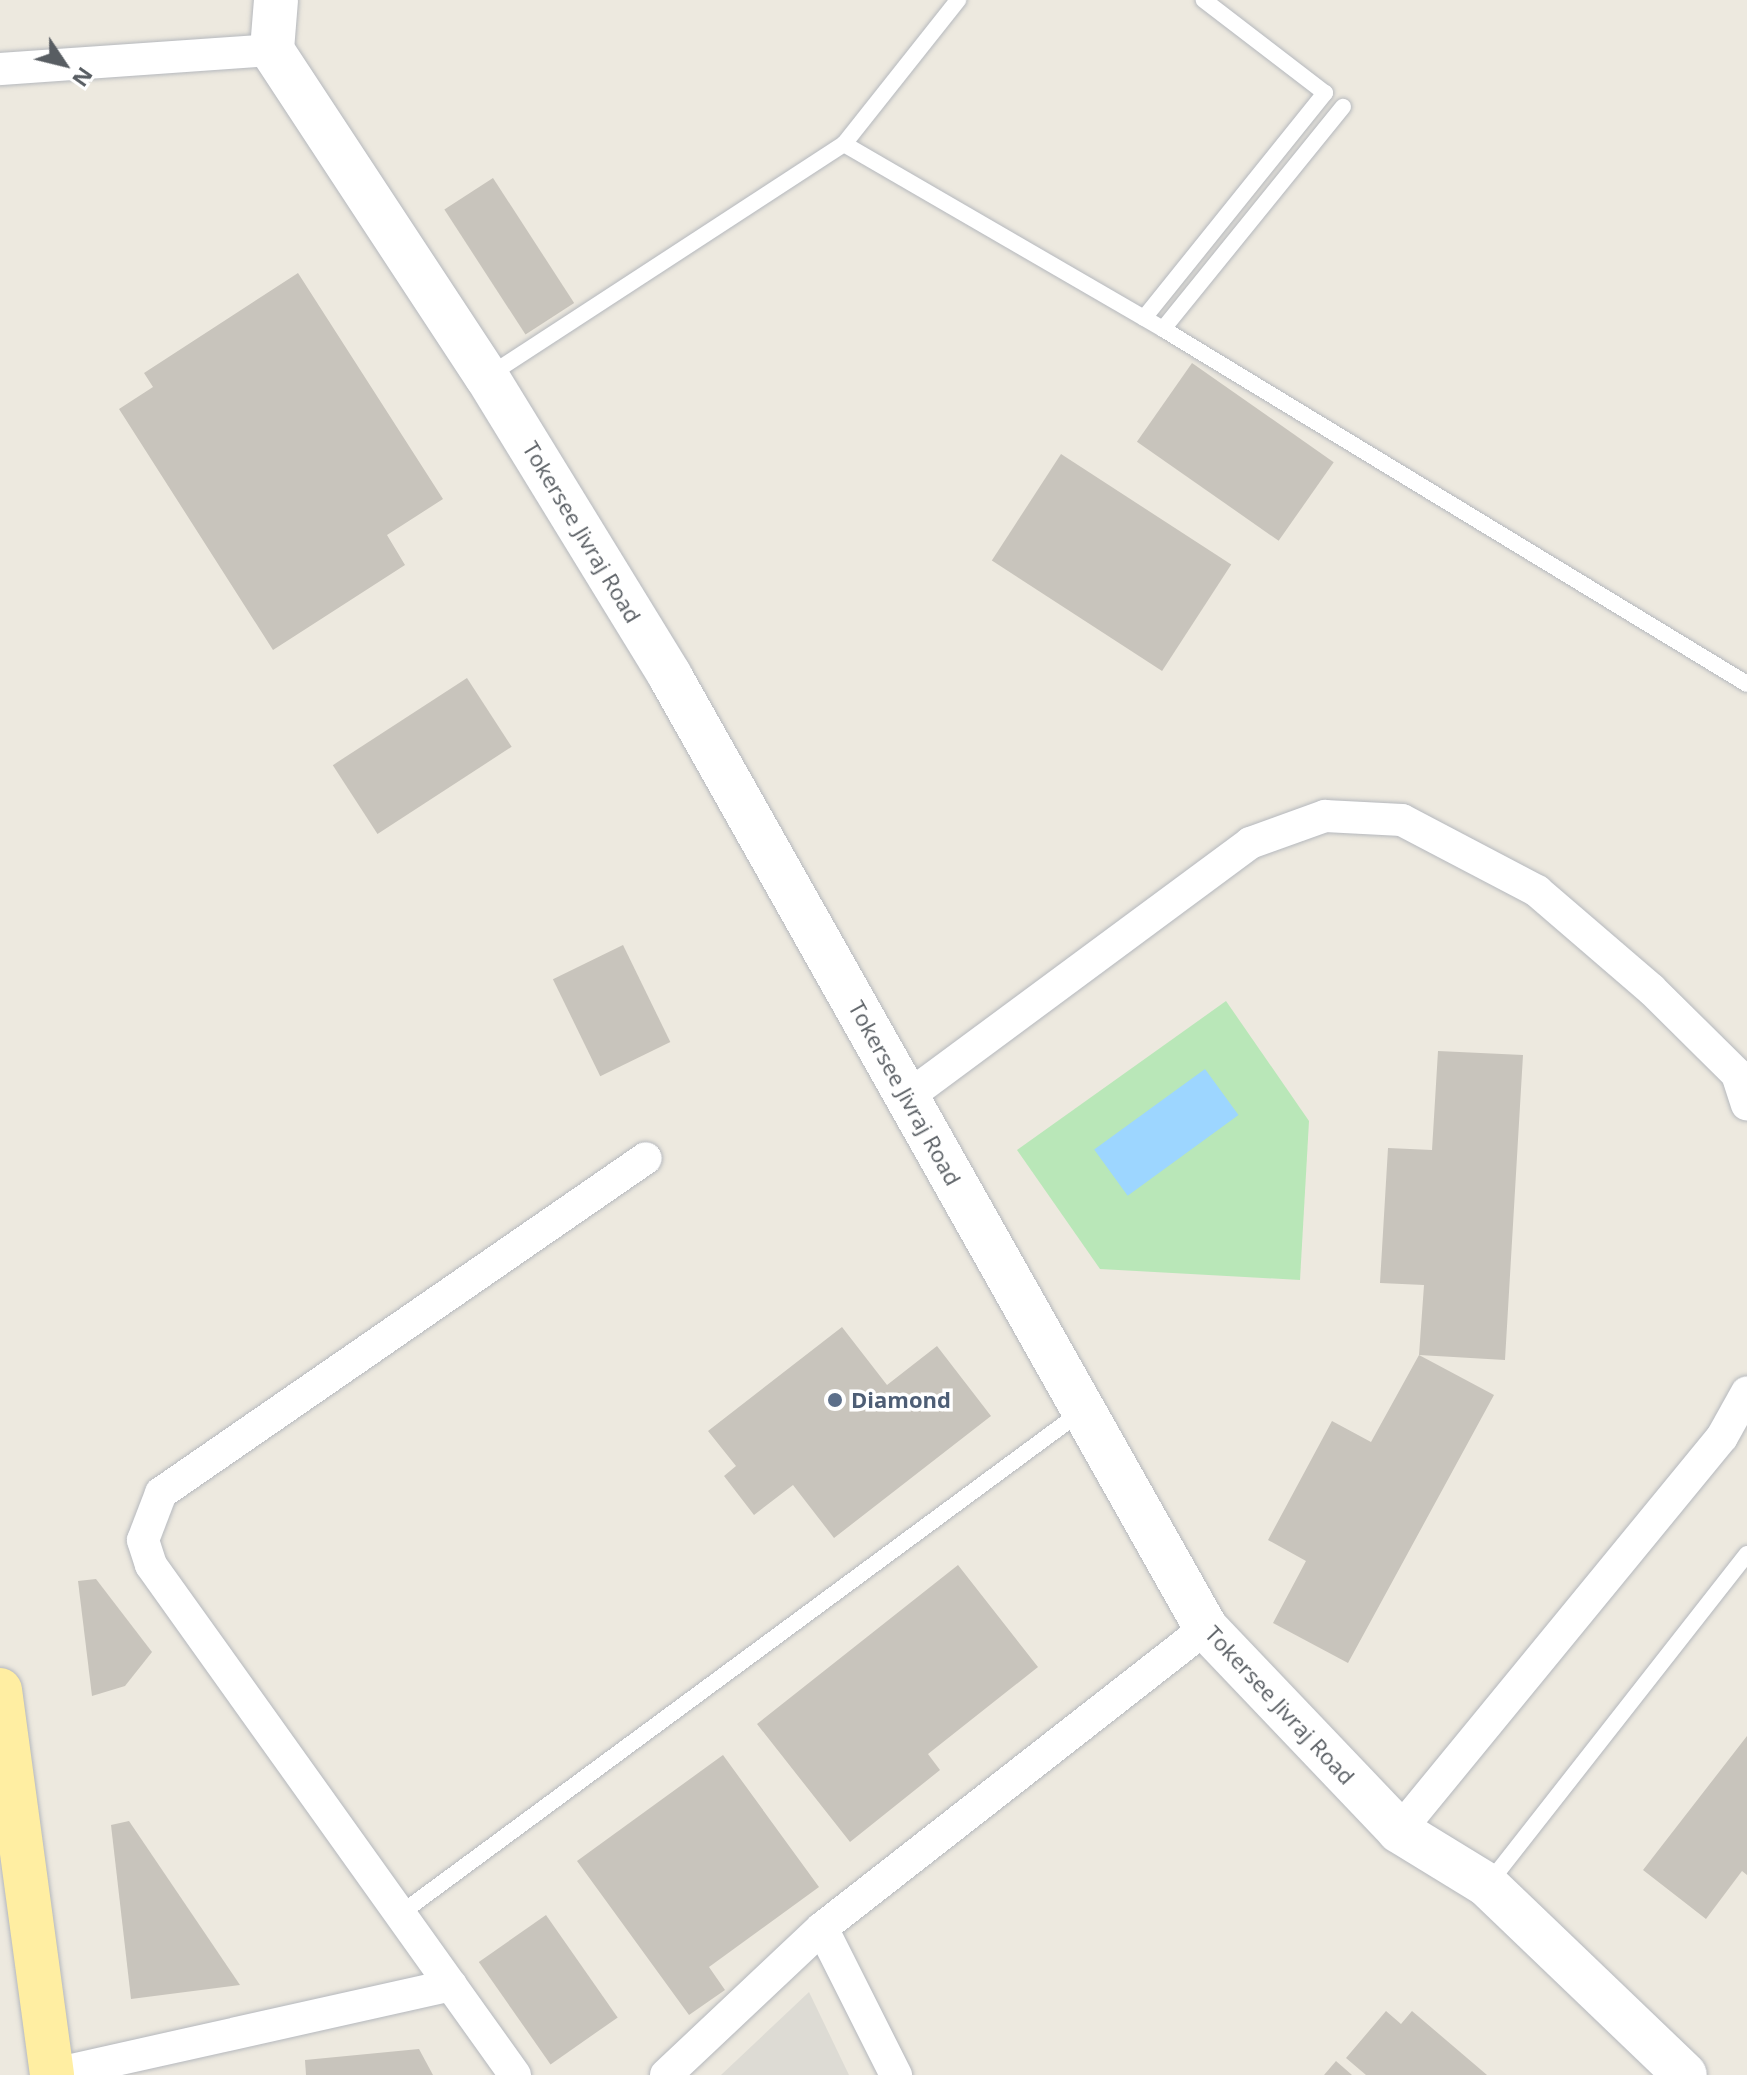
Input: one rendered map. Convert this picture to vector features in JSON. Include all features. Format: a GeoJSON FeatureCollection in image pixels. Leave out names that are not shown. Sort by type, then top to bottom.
{"type":"FeatureCollection","features":[{"type":"Feature","properties":{"kind":"main road"},"geometry":{"type":"LineString","coordinates":[[0,1690],[51,2075]]}},
{"type":"Feature","properties":{"kind":"street"},"geometry":{"type":"LineString","coordinates":[[0,69],[272,50],[276,0]]}},
{"type":"Feature","properties":{"kind":"street","name":"Tokersee Jivraj Road"},"geometry":{"type":"LineString","coordinates":[[272,50],[487,377],[670,676],[1206,1628],[1399,1831],[1487,1885],[1685,2075]]}},
{"type":"Feature","properties":{"kind":"street"},"geometry":{"type":"LineString","coordinates":[[907,1097],[1250,843],[1325,816],[1402,820],[1537,891],[1651,989],[1737,1074],[1747,1104]]}},
{"type":"Feature","properties":{"kind":"street"},"geometry":{"type":"LineString","coordinates":[[515,2075],[151,1565],[143,1540],[148,1516],[161,1493],[646,1158]]}},
{"type":"Feature","properties":{"kind":"street"},"geometry":{"type":"LineString","coordinates":[[1399,1831],[1722,1437],[1747,1392]]}},
{"type":"Feature","properties":{"kind":"street"},"geometry":{"type":"LineString","coordinates":[[666,2075],[822,1928],[1206,1628]]}},
{"type":"Feature","properties":{"kind":"street"},"geometry":{"type":"LineString","coordinates":[[822,1928],[896,2075]]}},
{"type":"Feature","properties":{"kind":"street"},"geometry":{"type":"LineString","coordinates":[[51,2075],[451,1985]]}},
{"type":"Feature","properties":{"kind":"lane"},"geometry":{"type":"LineString","coordinates":[[487,377],[844,144],[958,0]]}},
{"type":"Feature","properties":{"kind":"lane"},"geometry":{"type":"LineString","coordinates":[[1144,318],[1325,93],[1204,0]]}},
{"type":"Feature","properties":{"kind":"lane"},"geometry":{"type":"LineString","coordinates":[[1163,329],[1343,107]]}},
{"type":"Feature","properties":{"kind":"lane"},"geometry":{"type":"LineString","coordinates":[[844,144],[1163,329],[1747,684]]}},
{"type":"Feature","properties":{"kind":"lane"},"geometry":{"type":"LineString","coordinates":[[400,1914],[1083,1410]]}},
{"type":"Feature","properties":{"kind":"lane"},"geometry":{"type":"LineString","coordinates":[[1487,1885],[1747,1554]]}},
{"type":"Feature","properties":{"kind":"shaded area"},"geometry":{"type":"Polygon","coordinates":[[[809,1992],[849,2075],[721,2075],[809,1992]]]}},
{"type":"Feature","properties":{"kind":"green space"},"geometry":{"type":"Polygon","coordinates":[[[1226,1001],[1309,1121],[1300,1280],[1100,1269],[1017,1150],[1226,1001]]]}},
{"type":"Feature","properties":{"kind":"water"},"geometry":{"type":"Polygon","coordinates":[[[1205,1069],[1239,1115],[1128,1196],[1094,1150],[1205,1069]]]}},
{"type":"Feature","properties":{"kind":"building"},"geometry":{"type":"Polygon","coordinates":[[[493,178],[574,303],[526,335],[444,210],[493,178]]]}},
{"type":"Feature","properties":{"kind":"building"},"geometry":{"type":"Polygon","coordinates":[[[298,273],[443,499],[387,535],[405,565],[273,650],[119,409],[153,387],[144,373],[298,273]]]}},
{"type":"Feature","properties":{"kind":"building"},"geometry":{"type":"Polygon","coordinates":[[[1192,363],[1334,462],[1279,541],[1137,442],[1192,363]]]}},
{"type":"Feature","properties":{"kind":"building"},"geometry":{"type":"Polygon","coordinates":[[[1061,454],[1231,565],[1162,671],[992,561],[1061,454]]]}},
{"type":"Feature","properties":{"kind":"building"},"geometry":{"type":"Polygon","coordinates":[[[467,678],[512,747],[377,834],[333,765],[467,678]]]}},
{"type":"Feature","properties":{"kind":"building"},"geometry":{"type":"Polygon","coordinates":[[[623,945],[670,1042],[600,1076],[553,979],[623,945]]]}},
{"type":"Feature","properties":{"kind":"building"},"geometry":{"type":"Polygon","coordinates":[[[1438,1051],[1523,1055],[1505,1360],[1419,1355],[1424,1285],[1380,1283],[1388,1148],[1432,1150],[1438,1051]]]}},
{"type":"Feature","properties":{"kind":"building"},"geometry":{"type":"Polygon","coordinates":[[[842,1327],[887,1385],[937,1346],[991,1416],[834,1538],[793,1485],[754,1515],[724,1476],[736,1466],[708,1431],[842,1327]]]}},
{"type":"Feature","properties":{"kind":"building"},"geometry":{"type":"Polygon","coordinates":[[[1419,1355],[1494,1395],[1348,1663],[1273,1623],[1306,1561],[1268,1540],[1332,1421],[1371,1442],[1419,1355]]]}},
{"type":"Feature","properties":{"kind":"building"},"geometry":{"type":"Polygon","coordinates":[[[958,1565],[1038,1667],[928,1754],[940,1770],[850,1842],[757,1724],[958,1565]]]}},
{"type":"Feature","properties":{"kind":"building"},"geometry":{"type":"Polygon","coordinates":[[[96,1579],[152,1652],[125,1686],[92,1696],[78,1581],[96,1579]]]}},
{"type":"Feature","properties":{"kind":"building"},"geometry":{"type":"Polygon","coordinates":[[[1747,1736],[1747,1875],[1742,1871],[1706,1919],[1643,1870],[1747,1736]]]}},
{"type":"Feature","properties":{"kind":"building"},"geometry":{"type":"Polygon","coordinates":[[[723,1755],[819,1887],[709,1967],[725,1990],[689,2015],[577,1861],[723,1755]]]}},
{"type":"Feature","properties":{"kind":"building"},"geometry":{"type":"Polygon","coordinates":[[[129,1821],[240,1985],[131,1999],[111,1825],[129,1821]]]}},
{"type":"Feature","properties":{"kind":"building"},"geometry":{"type":"Polygon","coordinates":[[[546,1915],[618,2017],[551,2064],[479,1962],[546,1915]]]}},
{"type":"Feature","properties":{"kind":"building"},"geometry":{"type":"Polygon","coordinates":[[[1386,2011],[1401,2024],[1412,2011],[1487,2075],[1366,2075],[1346,2058],[1386,2011]]]}},
{"type":"Feature","properties":{"kind":"building"},"geometry":{"type":"Polygon","coordinates":[[[419,2049],[433,2075],[306,2075],[305,2060],[419,2049]]]}},
{"type":"Feature","properties":{"kind":"building"},"geometry":{"type":"Polygon","coordinates":[[[1336,2061],[1352,2075],[1324,2075],[1336,2061]]]}},
{"type":"Feature","properties":{"kind":"place","name":"Diamond"},"geometry":{"type":"Point","coordinates":[835,1400]}}]}
